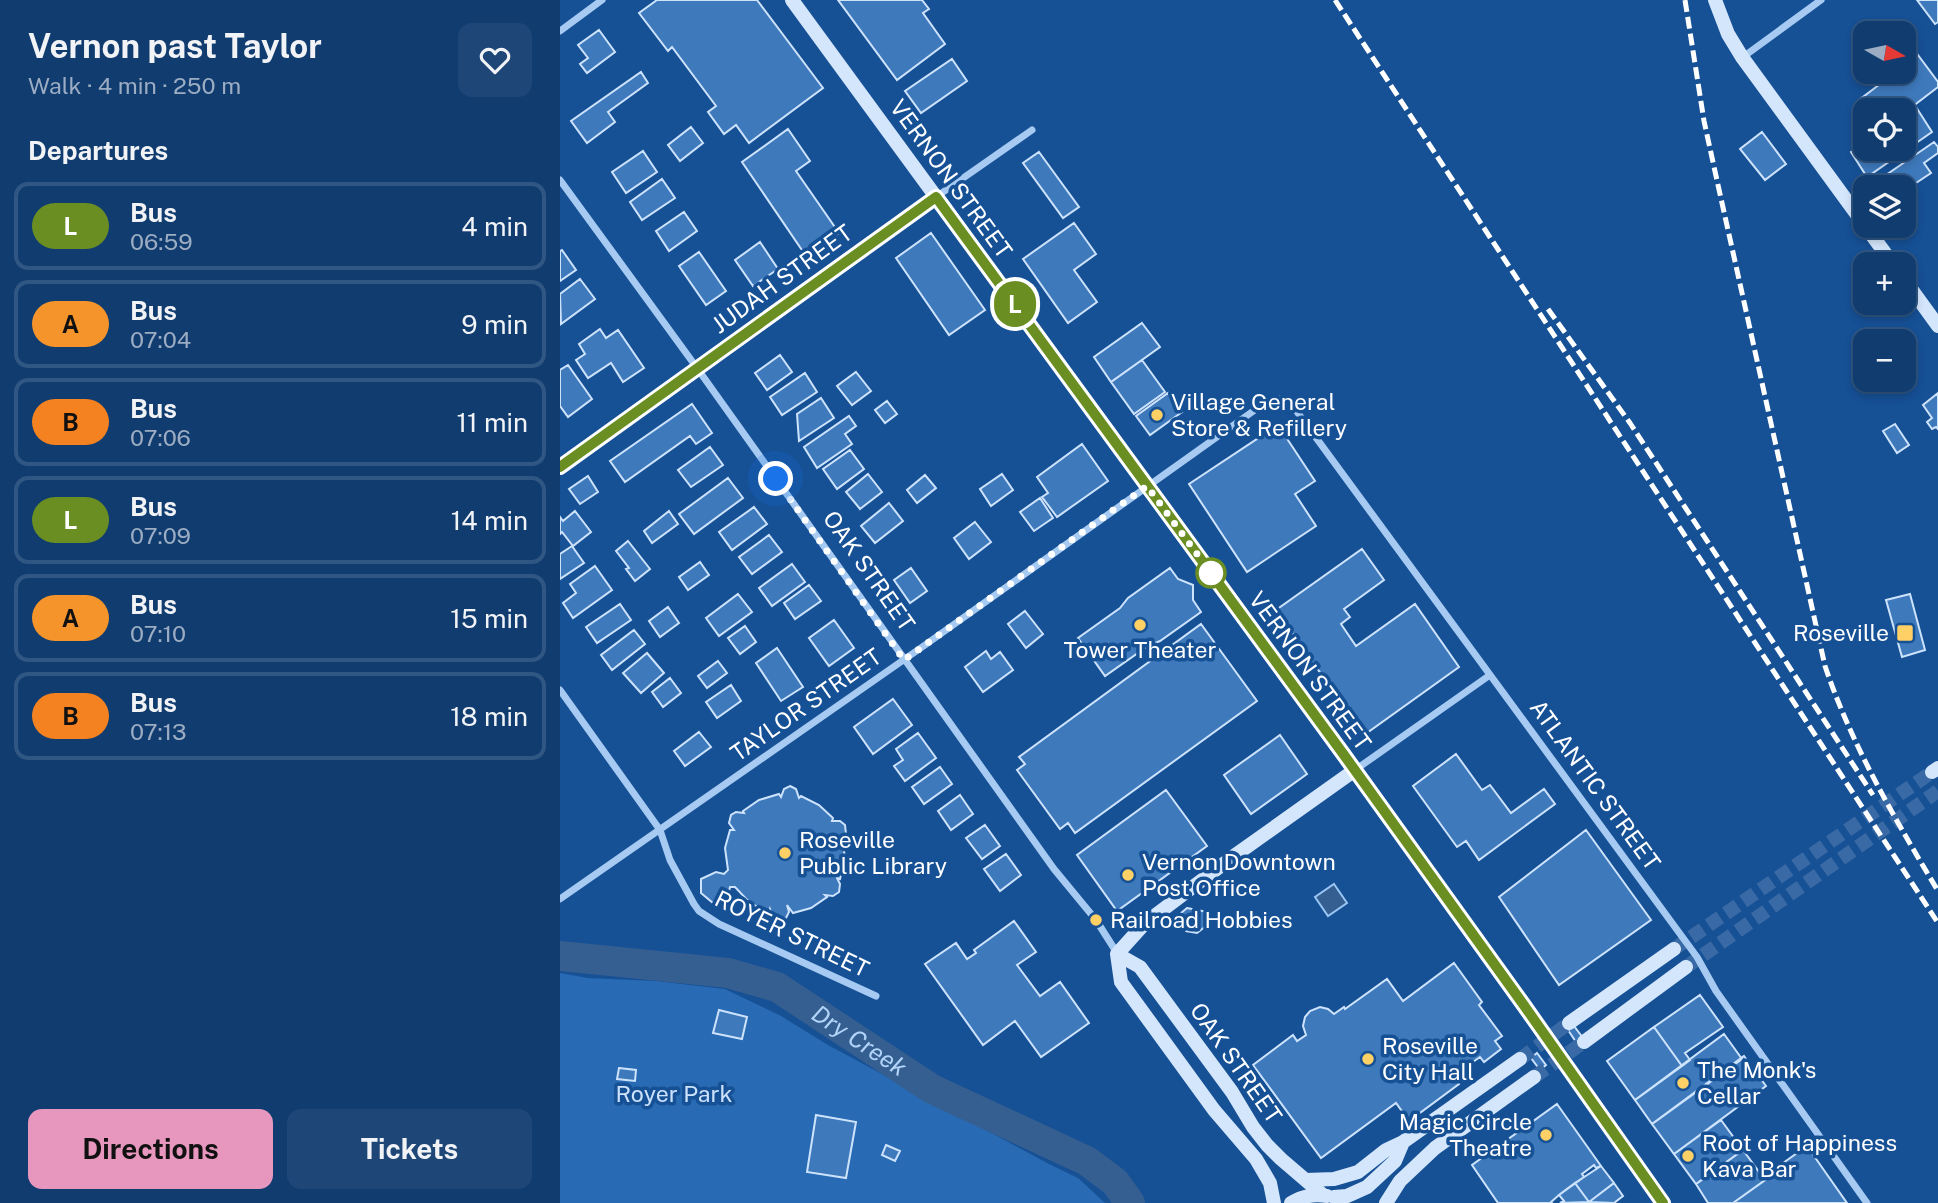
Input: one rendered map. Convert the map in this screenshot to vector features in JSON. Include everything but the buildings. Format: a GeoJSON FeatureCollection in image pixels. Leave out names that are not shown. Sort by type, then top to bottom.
{"type":"FeatureCollection","features":[{"type":"Feature","properties":{"kind":"main road","name":"VERNON STREET"},"geometry":{"type":"LineString","coordinates":[[792,0],[1354,770],[1663,1203]]}},
{"type":"Feature","properties":{"kind":"main road"},"geometry":{"type":"LineString","coordinates":[[1715,0],[1728,34],[1742,57],[1884,252]]}},
{"type":"Feature","properties":{"kind":"main road","name":"JUDAH STREET"},"geometry":{"type":"LineString","coordinates":[[560,467],[936,197]]}},
{"type":"Feature","properties":{"kind":"main road"},"geometry":{"type":"LineString","coordinates":[[1916,296],[1938,326]]}},
{"type":"Feature","properties":{"kind":"main road"},"geometry":{"type":"LineString","coordinates":[[1117,954],[1145,923],[1354,770]]}},
{"type":"Feature","properties":{"kind":"main road"},"geometry":{"type":"LineString","coordinates":[[1569,1023],[1674,949]]}},
{"type":"Feature","properties":{"kind":"main road","name":"OAK STREET"},"geometry":{"type":"LineString","coordinates":[[1117,954],[1140,967],[1232,1092],[1267,1145],[1306,1180],[1333,1198]]}},
{"type":"Feature","properties":{"kind":"main road","name":"OAK STREET"},"geometry":{"type":"LineString","coordinates":[[1117,954],[1121,982],[1214,1110],[1256,1159],[1270,1183],[1274,1203]]}},
{"type":"Feature","properties":{"kind":"main road"},"geometry":{"type":"LineString","coordinates":[[1584,1042],[1686,967]]}},
{"type":"Feature","properties":{"kind":"main road"},"geometry":{"type":"LineString","coordinates":[[1306,1180],[1334,1179],[1358,1172],[1520,1059]]}},
{"type":"Feature","properties":{"kind":"main road"},"geometry":{"type":"LineString","coordinates":[[1385,1203],[1401,1181],[1436,1149],[1534,1077]]}},
{"type":"Feature","properties":{"kind":"main road"},"geometry":{"type":"LineString","coordinates":[[1291,1203],[1312,1195],[1333,1198],[1347,1196],[1367,1187],[1395,1161],[1403,1142]]}},
{"type":"Feature","properties":{"kind":"street"},"geometry":{"type":"LineString","coordinates":[[560,31],[602,0]]}},
{"type":"Feature","properties":{"kind":"street"},"geometry":{"type":"LineString","coordinates":[[1742,57],[1821,0]]}},
{"type":"Feature","properties":{"kind":"street","name":"JUDAH STREET"},"geometry":{"type":"LineString","coordinates":[[936,197],[1031,130]]}},
{"type":"Feature","properties":{"kind":"street","name":"OAK STREET"},"geometry":{"type":"LineString","coordinates":[[560,180],[1054,869],[1096,920],[1117,954]]}},
{"type":"Feature","properties":{"kind":"street","name":"TAYLOR STREET"},"geometry":{"type":"LineString","coordinates":[[560,899],[904,660],[1266,402],[1281,399]]}},
{"type":"Feature","properties":{"kind":"street","name":"ATLANTIC STREET"},"geometry":{"type":"LineString","coordinates":[[1281,399],[1295,410],[1697,957],[1716,990],[1867,1203]]}},
{"type":"Feature","properties":{"kind":"street"},"geometry":{"type":"LineString","coordinates":[[1354,770],[1490,675]]}},
{"type":"Feature","properties":{"kind":"street","name":"ROYER STREET"},"geometry":{"type":"LineString","coordinates":[[560,690],[660,830],[670,860],[694,904],[707,917],[876,996]]}},
{"type":"Feature","properties":{"kind":"green space","name":"Royer Park"},"geometry":{"type":"Polygon","coordinates":[[[560,973],[588,978],[656,981],[725,989],[781,1016],[828,1045],[1078,1178],[1105,1203],[560,1203],[560,973]]]}},
{"type":"Feature","properties":{"kind":"shaded area"},"geometry":{"type":"Polygon","coordinates":[[[1334,884],[1347,903],[1328,916],[1315,897],[1334,884]]]}},
{"type":"Feature","properties":{"kind":"waterway","name":"Dry Creek"},"geometry":{"type":"LineString","coordinates":[[560,956],[728,973],[777,987],[932,1089],[1087,1161],[1115,1182],[1130,1203]]}},
{"type":"Feature","properties":{"kind":"tunnel"},"geometry":{"type":"LineString","coordinates":[[1674,949],[1932,772]]}},
{"type":"Feature","properties":{"kind":"tunnel"},"geometry":{"type":"LineString","coordinates":[[1686,967],[1938,791]]}},
{"type":"Feature","properties":{"kind":"tunnel"},"geometry":{"type":"LineString","coordinates":[[1520,1059],[1569,1023]]}},
{"type":"Feature","properties":{"kind":"tunnel"},"geometry":{"type":"LineString","coordinates":[[1534,1077],[1584,1042]]}},
{"type":"Feature","properties":{"kind":"railway"},"geometry":{"type":"LineString","coordinates":[[1335,0],[1938,923]]}},
{"type":"Feature","properties":{"kind":"railway"},"geometry":{"type":"LineString","coordinates":[[1685,0],[1704,121],[1825,666],[1861,753],[1938,891]]}},
{"type":"Feature","properties":{"kind":"railway"},"geometry":{"type":"LineString","coordinates":[[1548,309],[1630,423],[1873,795]]}},
{"type":"Feature","properties":{"kind":"bus line","name":"L"},"geometry":{"type":"LineString","coordinates":[[560,467],[936,197],[1344,755],[1663,1203]]}},
{"type":"Feature","properties":{"kind":"place","name":"Village General Store & Refillery"},"geometry":{"type":"Point","coordinates":[1157,415]}},
{"type":"Feature","properties":{"kind":"place","name":"Tower Theater"},"geometry":{"type":"Point","coordinates":[1140,625]}},
{"type":"Feature","properties":{"kind":"place","name":"Roseville"},"geometry":{"type":"Point","coordinates":[1905,633]}},
{"type":"Feature","properties":{"kind":"place","name":"Roseville Public Library"},"geometry":{"type":"Point","coordinates":[785,853]}},
{"type":"Feature","properties":{"kind":"place","name":"Vernon Downtown Post Office"},"geometry":{"type":"Point","coordinates":[1128,875]}},
{"type":"Feature","properties":{"kind":"place","name":"Railroad Hobbies"},"geometry":{"type":"Point","coordinates":[1096,920]}},
{"type":"Feature","properties":{"kind":"place","name":"Roseville City Hall"},"geometry":{"type":"Point","coordinates":[1368,1059]}},
{"type":"Feature","properties":{"kind":"place","name":"The Monk's Cellar"},"geometry":{"type":"Point","coordinates":[1683,1083]}},
{"type":"Feature","properties":{"kind":"place","name":"Magic Circle Theatre"},"geometry":{"type":"Point","coordinates":[1546,1135]}},
{"type":"Feature","properties":{"kind":"place","name":"Root of Happiness Kava Bar"},"geometry":{"type":"Point","coordinates":[1688,1156]}},
{"type":"Feature","properties":{"kind":"route"},"geometry":{"type":"LineString","coordinates":[[776,479],[904,660],[1147,486],[1211,573]]}}]}
